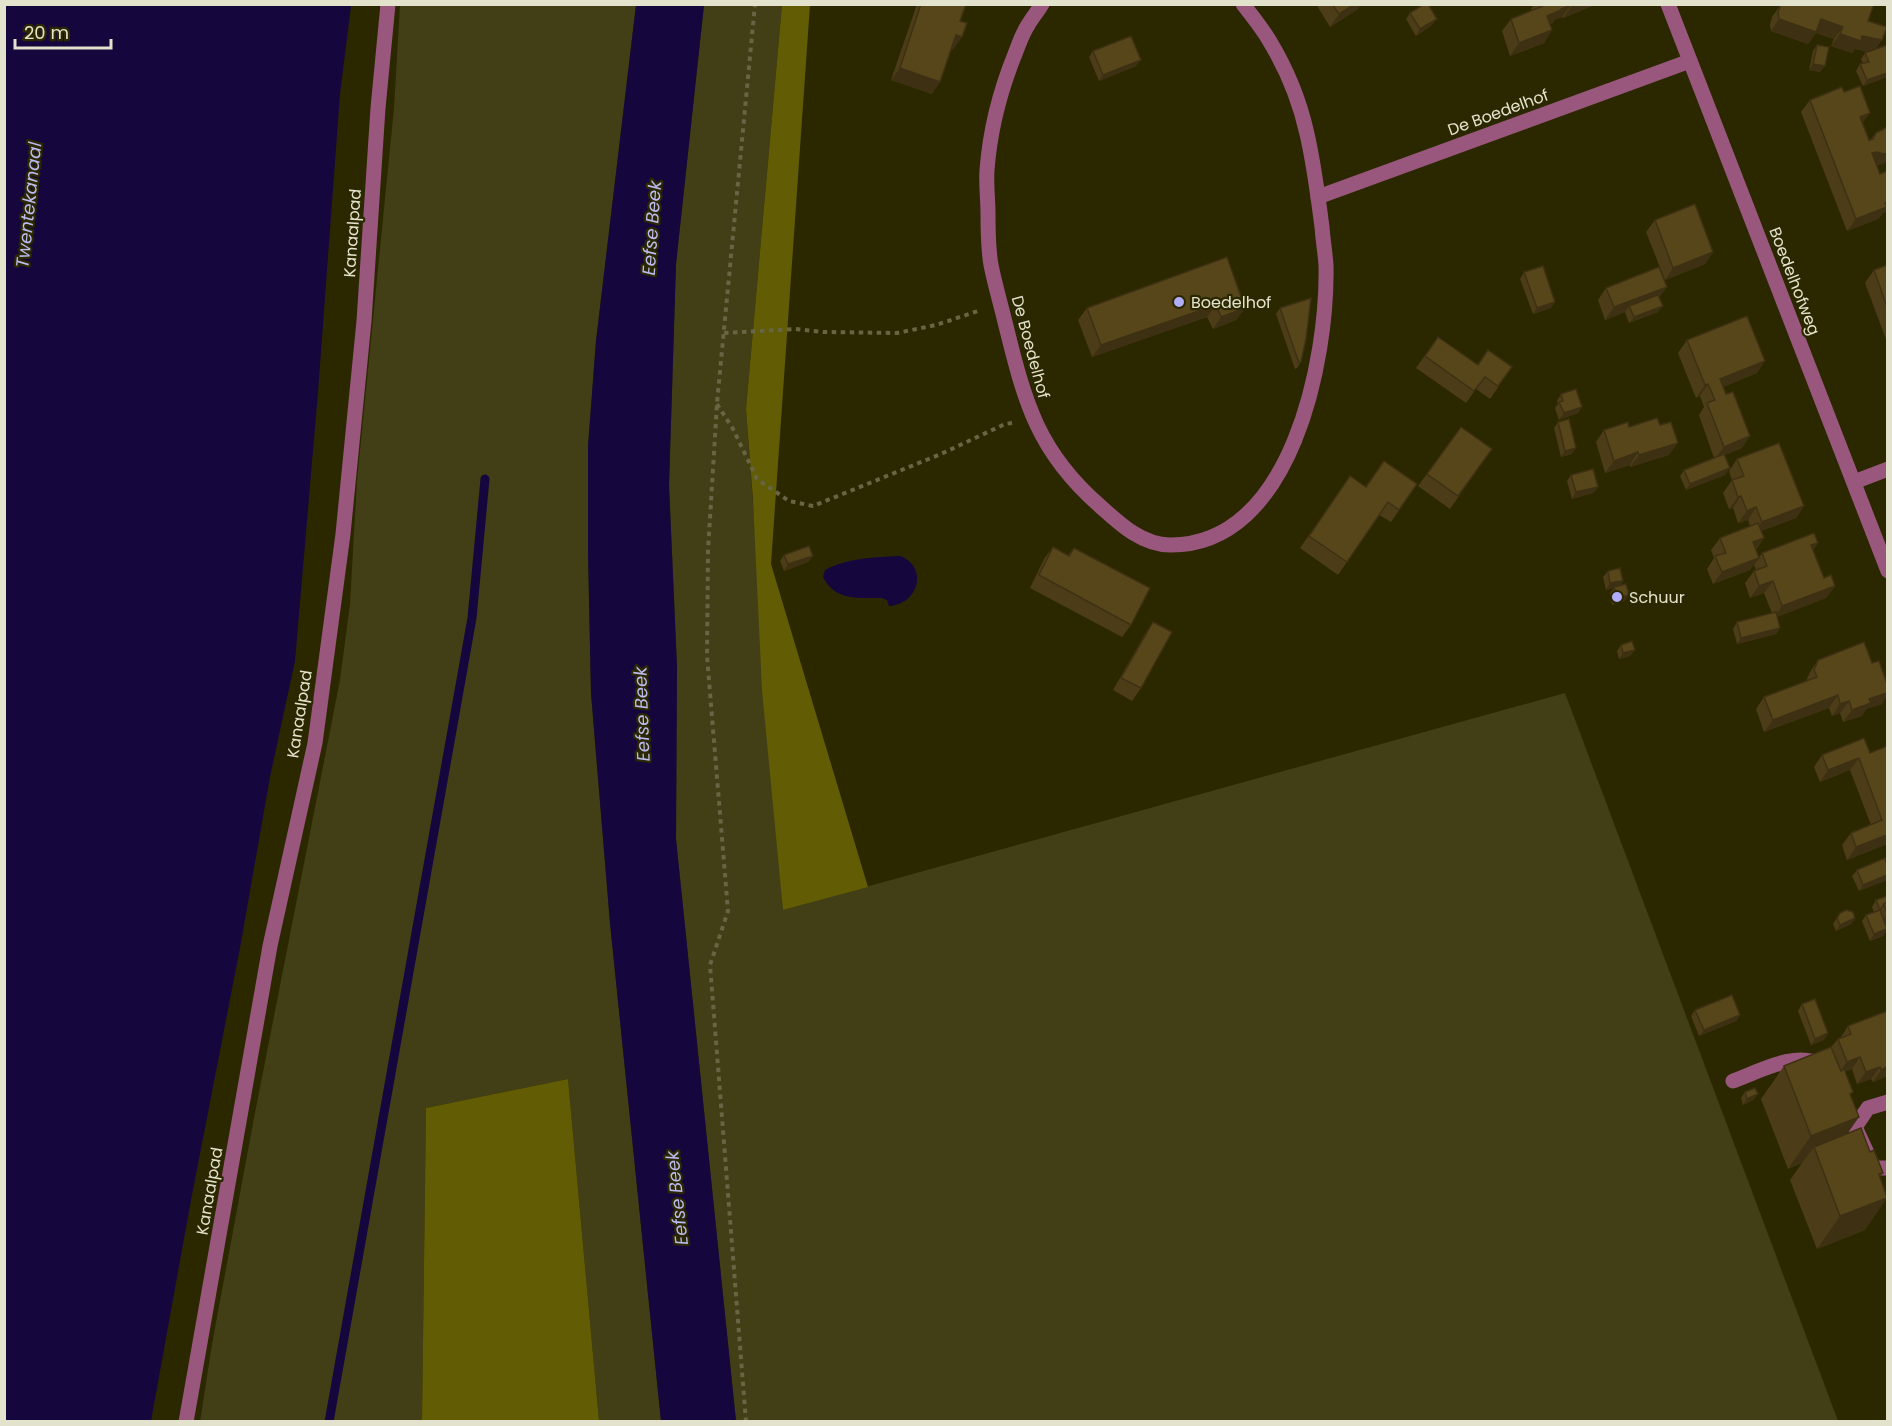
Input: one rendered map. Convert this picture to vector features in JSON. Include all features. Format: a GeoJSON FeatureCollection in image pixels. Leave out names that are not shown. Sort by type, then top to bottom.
{"type":"FeatureCollection","features":[{"type":"Feature","properties":{"kind":"street","name":"Kanaalpad"},"geometry":{"type":"LineString","coordinates":[[186,1422],[270,946],[315,743],[343,534],[364,321],[378,108],[388,4]]}},
{"type":"Feature","properties":{"kind":"street","name":"De Boedelhof"},"geometry":{"type":"LineString","coordinates":[[1042,4],[1026,27],[1006,76],[994,120],[987,171],[991,262],[1000,301],[1028,409],[1061,468],[1125,528],[1146,540],[1167,545],[1198,543],[1227,531],[1250,512],[1275,482],[1292,446],[1311,390],[1324,326],[1326,263],[1318,197],[1306,131],[1291,86],[1270,41],[1244,4]]}},
{"type":"Feature","properties":{"kind":"street","name":"Boedelhofweg"},"geometry":{"type":"LineString","coordinates":[[1668,4],[1887,572]]}},
{"type":"Feature","properties":{"kind":"street","name":"De Boedelhof"},"geometry":{"type":"LineString","coordinates":[[1318,197],[1690,61]]}},
{"type":"Feature","properties":{"kind":"street"},"geometry":{"type":"LineString","coordinates":[[1854,482],[1887,469]]}},
{"type":"Feature","properties":{"kind":"street"},"geometry":{"type":"LineString","coordinates":[[1733,1081],[1795,1058],[1815,1060],[1824,1066],[1828,1076]]}},
{"type":"Feature","properties":{"kind":"street"},"geometry":{"type":"LineString","coordinates":[[1855,1127],[1868,1108],[1887,1102]]}},
{"type":"Feature","properties":{"kind":"street"},"geometry":{"type":"LineString","coordinates":[[1845,1113],[1855,1127],[1874,1168],[1887,1168]]}},
{"type":"Feature","properties":{"kind":"path"},"geometry":{"type":"LineString","coordinates":[[746,1422],[710,965],[728,910],[707,656],[708,551],[717,403],[755,4]]}},
{"type":"Feature","properties":{"kind":"path"},"geometry":{"type":"LineString","coordinates":[[724,333],[795,329],[823,332],[897,333],[936,325],[977,312],[1000,301]]}},
{"type":"Feature","properties":{"kind":"path"},"geometry":{"type":"LineString","coordinates":[[717,403],[733,429],[757,479],[789,501],[813,506],[940,454],[1005,424],[1034,419]]}},
{"type":"Feature","properties":{"kind":"shaded area"},"geometry":{"type":"Polygon","coordinates":[[[400,5],[636,5],[596,341],[588,446],[588,552],[591,693],[610,923],[661,1421],[599,1421],[568,1079],[426,1108],[422,1421],[200,1422],[212,1344],[254,1118],[340,680],[350,604],[357,481],[394,108],[400,5]]]}},
{"type":"Feature","properties":{"kind":"shaded area"},"geometry":{"type":"Polygon","coordinates":[[[704,5],[782,5],[746,409],[783,910],[1565,693],[1838,1421],[736,1421],[676,839],[677,667],[669,485],[676,264],[704,5]]]}},
{"type":"Feature","properties":{"kind":"shaded area"},"geometry":{"type":"Polygon","coordinates":[[[782,5],[810,5],[771,564],[868,887],[783,910],[762,690],[753,500],[746,409],[782,5]]]}},
{"type":"Feature","properties":{"kind":"shaded area"},"geometry":{"type":"Polygon","coordinates":[[[568,1079],[599,1421],[422,1421],[426,1108],[568,1079]]]}},
{"type":"Feature","properties":{"kind":"water","name":"Twentekanaal"},"geometry":{"type":"Polygon","coordinates":[[[5,4],[351,4],[340,94],[295,661],[270,777],[151,1421],[5,1421],[5,4]]]}},
{"type":"Feature","properties":{"kind":"water","name":"Eefse Beek"},"geometry":{"type":"Polygon","coordinates":[[[636,5],[704,5],[676,264],[669,485],[677,667],[676,839],[736,1421],[661,1421],[610,923],[591,693],[588,446],[596,341],[636,5]]]}},
{"type":"Feature","properties":{"kind":"water"},"geometry":{"type":"Polygon","coordinates":[[[900,556],[909,561],[914,568],[917,584],[908,599],[900,604],[889,606],[887,600],[882,598],[856,598],[841,594],[828,585],[823,577],[825,570],[842,563],[900,556]]]}},
{"type":"Feature","properties":{"kind":"building"},"geometry":{"type":"Polygon","coordinates":[[[921,4],[966,4],[960,21],[967,23],[962,37],[956,35],[940,82],[900,68],[921,4]]]}},
{"type":"Feature","properties":{"kind":"building"},"geometry":{"type":"Polygon","coordinates":[[[1332,4],[1355,4],[1339,14],[1332,4]]]}},
{"type":"Feature","properties":{"kind":"building"},"geometry":{"type":"Polygon","coordinates":[[[1428,4],[1437,19],[1420,29],[1410,13],[1428,4]]]}},
{"type":"Feature","properties":{"kind":"building"},"geometry":{"type":"Polygon","coordinates":[[[1543,4],[1575,4],[1547,16],[1552,30],[1519,43],[1511,19],[1543,6],[1543,4]]]}},
{"type":"Feature","properties":{"kind":"building"},"geometry":{"type":"Polygon","coordinates":[[[1781,4],[1874,4],[1868,21],[1887,27],[1882,40],[1862,36],[1861,41],[1840,34],[1843,27],[1821,19],[1816,32],[1779,19],[1778,12],[1781,4]]]}},
{"type":"Feature","properties":{"kind":"building"},"geometry":{"type":"Polygon","coordinates":[[[1131,36],[1141,60],[1103,75],[1093,51],[1131,36]]]}},
{"type":"Feature","properties":{"kind":"building"},"geometry":{"type":"Polygon","coordinates":[[[1817,45],[1829,47],[1825,66],[1813,64],[1817,45]]]}},
{"type":"Feature","properties":{"kind":"building"},"geometry":{"type":"Polygon","coordinates":[[[1887,45],[1887,73],[1867,80],[1860,64],[1869,62],[1865,53],[1887,45]]]}},
{"type":"Feature","properties":{"kind":"building"},"geometry":{"type":"Polygon","coordinates":[[[1860,86],[1870,113],[1860,117],[1869,140],[1887,127],[1887,153],[1872,153],[1880,174],[1887,171],[1887,202],[1885,203],[1887,207],[1856,219],[1810,100],[1842,87],[1844,92],[1860,86]]]}},
{"type":"Feature","properties":{"kind":"building"},"geometry":{"type":"Polygon","coordinates":[[[1695,204],[1713,252],[1673,268],[1655,220],[1695,204]]]}},
{"type":"Feature","properties":{"kind":"building","name":"Boedelhof"},"geometry":{"type":"Polygon","coordinates":[[[1227,257],[1245,308],[1221,317],[1216,305],[1101,345],[1087,308],[1227,257]]]}},
{"type":"Feature","properties":{"kind":"building"},"geometry":{"type":"Polygon","coordinates":[[[1887,265],[1887,307],[1874,270],[1887,265]]]}},
{"type":"Feature","properties":{"kind":"building"},"geometry":{"type":"Polygon","coordinates":[[[1543,266],[1555,302],[1537,308],[1524,272],[1543,266]]]}},
{"type":"Feature","properties":{"kind":"building"},"geometry":{"type":"Polygon","coordinates":[[[1659,267],[1667,287],[1614,307],[1606,288],[1659,267]]]}},
{"type":"Feature","properties":{"kind":"building"},"geometry":{"type":"Polygon","coordinates":[[[1658,295],[1663,306],[1634,317],[1629,306],[1658,295]]]}},
{"type":"Feature","properties":{"kind":"building"},"geometry":{"type":"Polygon","coordinates":[[[1311,298],[1306,339],[1299,363],[1280,308],[1311,298]]]}},
{"type":"Feature","properties":{"kind":"building"},"geometry":{"type":"Polygon","coordinates":[[[1747,316],[1765,361],[1720,379],[1726,394],[1733,392],[1750,436],[1724,447],[1707,403],[1715,400],[1708,384],[1705,385],[1687,340],[1747,316]]]}},
{"type":"Feature","properties":{"kind":"building"},"geometry":{"type":"Polygon","coordinates":[[[1438,337],[1478,365],[1488,350],[1512,367],[1498,386],[1485,377],[1474,391],[1425,356],[1438,337]]]}},
{"type":"Feature","properties":{"kind":"building"},"geometry":{"type":"Polygon","coordinates":[[[1576,389],[1582,407],[1564,413],[1559,402],[1563,401],[1561,394],[1576,389]]]}},
{"type":"Feature","properties":{"kind":"building"},"geometry":{"type":"Polygon","coordinates":[[[1657,418],[1660,425],[1671,422],[1678,443],[1639,455],[1638,452],[1614,461],[1604,430],[1628,422],[1629,427],[1657,418]]]}},
{"type":"Feature","properties":{"kind":"building"},"geometry":{"type":"Polygon","coordinates":[[[1569,419],[1576,448],[1565,451],[1558,422],[1569,419]]]}},
{"type":"Feature","properties":{"kind":"building"},"geometry":{"type":"Polygon","coordinates":[[[1461,427],[1492,449],[1458,496],[1427,474],[1461,427]]]}},
{"type":"Feature","properties":{"kind":"building"},"geometry":{"type":"Polygon","coordinates":[[[1779,443],[1804,506],[1762,522],[1756,507],[1747,511],[1741,496],[1738,497],[1732,480],[1744,476],[1737,459],[1779,443]]]}},
{"type":"Feature","properties":{"kind":"building"},"geometry":{"type":"Polygon","coordinates":[[[1724,454],[1730,468],[1690,484],[1684,470],[1724,454]]]}},
{"type":"Feature","properties":{"kind":"building"},"geometry":{"type":"Polygon","coordinates":[[[1384,461],[1417,484],[1399,510],[1388,502],[1347,562],[1309,536],[1350,476],[1366,487],[1384,461]]]}},
{"type":"Feature","properties":{"kind":"building"},"geometry":{"type":"Polygon","coordinates":[[[1593,469],[1598,487],[1576,492],[1571,475],[1593,469]]]}},
{"type":"Feature","properties":{"kind":"building"},"geometry":{"type":"Polygon","coordinates":[[[1758,523],[1764,538],[1753,542],[1759,558],[1722,572],[1715,556],[1726,553],[1720,538],[1758,523]]]}},
{"type":"Feature","properties":{"kind":"building"},"geometry":{"type":"Polygon","coordinates":[[[1814,533],[1818,543],[1811,545],[1824,578],[1831,575],[1835,586],[1782,606],[1773,581],[1759,586],[1754,571],[1767,566],[1762,553],[1814,533]]]}},
{"type":"Feature","properties":{"kind":"building"},"geometry":{"type":"Polygon","coordinates":[[[809,546],[813,556],[788,564],[784,555],[809,546]]]}},
{"type":"Feature","properties":{"kind":"building"},"geometry":{"type":"Polygon","coordinates":[[[1053,547],[1069,556],[1074,548],[1150,588],[1131,625],[1039,575],[1053,547]]]}},
{"type":"Feature","properties":{"kind":"building"},"geometry":{"type":"Polygon","coordinates":[[[1620,568],[1623,581],[1610,583],[1608,571],[1620,568]]]}},
{"type":"Feature","properties":{"kind":"building"},"geometry":{"type":"Polygon","coordinates":[[[1626,584],[1629,595],[1617,598],[1614,587],[1626,584]]]}},
{"type":"Feature","properties":{"kind":"building"},"geometry":{"type":"Polygon","coordinates":[[[1776,612],[1780,628],[1741,638],[1737,622],[1776,612]]]}},
{"type":"Feature","properties":{"kind":"building"},"geometry":{"type":"Polygon","coordinates":[[[1153,622],[1172,632],[1141,688],[1121,678],[1153,622]]]}},
{"type":"Feature","properties":{"kind":"building"},"geometry":{"type":"Polygon","coordinates":[[[1632,641],[1635,650],[1623,653],[1621,645],[1632,641]]]}},
{"type":"Feature","properties":{"kind":"building"},"geometry":{"type":"Polygon","coordinates":[[[1864,642],[1872,663],[1879,661],[1887,684],[1887,693],[1869,699],[1871,703],[1852,710],[1849,701],[1840,704],[1838,695],[1773,720],[1764,697],[1817,677],[1814,670],[1818,660],[1864,642]]]}},
{"type":"Feature","properties":{"kind":"building"},"geometry":{"type":"Polygon","coordinates":[[[1864,738],[1870,753],[1887,746],[1887,835],[1856,847],[1851,833],[1882,820],[1859,758],[1828,770],[1822,755],[1864,738]]]}},
{"type":"Feature","properties":{"kind":"building"},"geometry":{"type":"Polygon","coordinates":[[[1885,858],[1887,875],[1863,885],[1857,870],[1885,858]]]}},
{"type":"Feature","properties":{"kind":"building"},"geometry":{"type":"Polygon","coordinates":[[[1887,896],[1887,902],[1880,910],[1876,900],[1887,896]]]}},
{"type":"Feature","properties":{"kind":"building"},"geometry":{"type":"Polygon","coordinates":[[[1846,910],[1853,912],[1855,918],[1840,925],[1837,918],[1846,910]]]}},
{"type":"Feature","properties":{"kind":"building"},"geometry":{"type":"Polygon","coordinates":[[[1880,910],[1887,929],[1874,934],[1866,915],[1880,910]]]}},
{"type":"Feature","properties":{"kind":"building"},"geometry":{"type":"Polygon","coordinates":[[[1732,995],[1740,1015],[1704,1030],[1695,1010],[1732,995]]]}},
{"type":"Feature","properties":{"kind":"building"},"geometry":{"type":"Polygon","coordinates":[[[1815,999],[1828,1033],[1815,1039],[1802,1004],[1815,999]]]}},
{"type":"Feature","properties":{"kind":"building"},"geometry":{"type":"Polygon","coordinates":[[[1887,1011],[1887,1067],[1866,1072],[1860,1057],[1847,1062],[1838,1039],[1851,1034],[1848,1026],[1887,1011]]]}},
{"type":"Feature","properties":{"kind":"building"},"geometry":{"type":"Polygon","coordinates":[[[1831,1047],[1841,1071],[1844,1069],[1859,1117],[1811,1136],[1784,1066],[1831,1047]]]}},
{"type":"Feature","properties":{"kind":"building"},"geometry":{"type":"Polygon","coordinates":[[[1755,1088],[1758,1094],[1747,1099],[1745,1092],[1755,1088]]]}},
{"type":"Feature","properties":{"kind":"building"},"geometry":{"type":"Polygon","coordinates":[[[1861,1128],[1870,1152],[1874,1150],[1883,1173],[1879,1174],[1887,1198],[1840,1216],[1814,1147],[1861,1128]]]}},
{"type":"Feature","properties":{"kind":"waterway"},"geometry":{"type":"LineString","coordinates":[[329,1422],[472,618],[485,479]]}},
{"type":"Feature","properties":{"kind":"place","name":"Boedelhof"},"geometry":{"type":"Point","coordinates":[1179,302]}},
{"type":"Feature","properties":{"kind":"place","name":"Schuur"},"geometry":{"type":"Point","coordinates":[1617,597]}}]}
